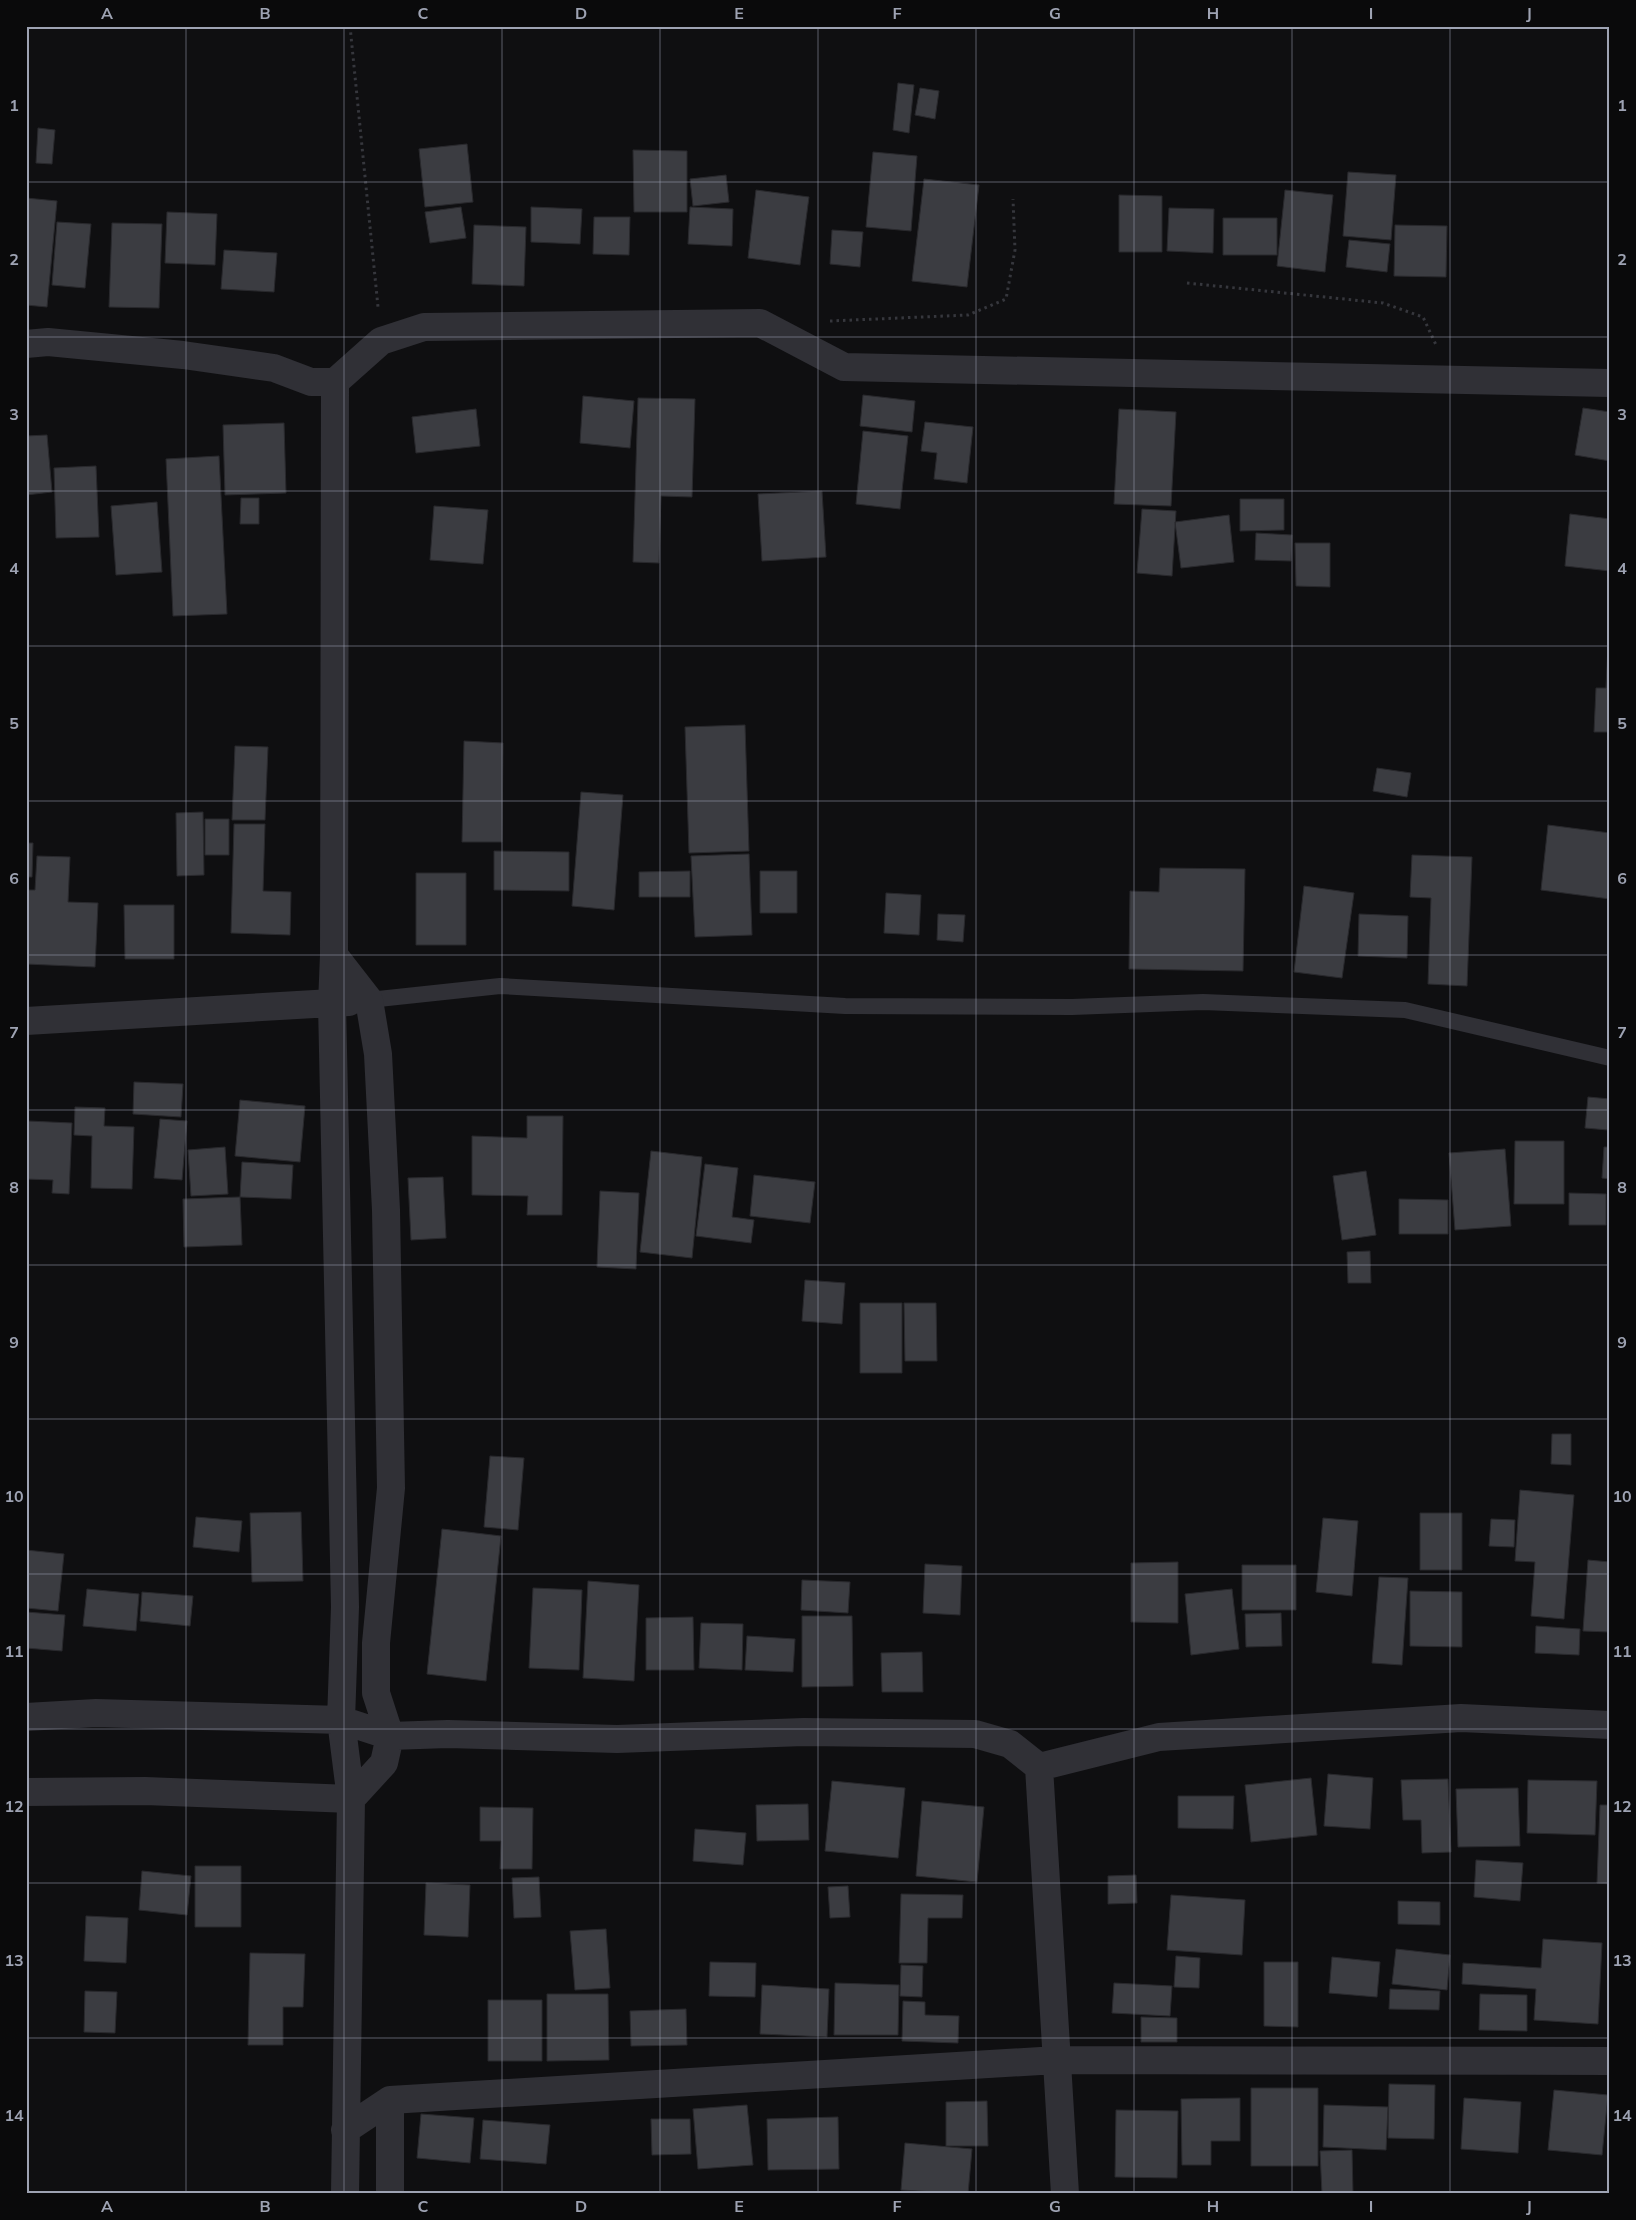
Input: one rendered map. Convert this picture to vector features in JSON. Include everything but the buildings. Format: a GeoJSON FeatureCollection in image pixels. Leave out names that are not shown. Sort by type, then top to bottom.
{"type":"FeatureCollection","features":[{"type":"Feature","properties":{"kind":"street"},"geometry":{"type":"LineString","coordinates":[[26,344],[48,342],[183,355],[274,368],[311,382],[335,382],[381,341],[424,327],[760,323],[844,367],[1610,384]]}},
{"type":"Feature","properties":{"kind":"street"},"geometry":{"type":"LineString","coordinates":[[335,382],[334,955],[332,1004],[345,1607],[341,1720],[351,1799],[345,2130],[346,2194]]}},
{"type":"Feature","properties":{"kind":"street"},"geometry":{"type":"LineString","coordinates":[[26,1792],[145,1790],[351,1799],[384,1763],[390,1736],[376,1693],[376,1643],[391,1488],[386,1210],[378,1054],[369,1000],[334,955]]}},
{"type":"Feature","properties":{"kind":"street"},"geometry":{"type":"LineString","coordinates":[[26,1021],[332,1004],[369,1000]]}},
{"type":"Feature","properties":{"kind":"street"},"geometry":{"type":"LineString","coordinates":[[26,1716],[96,1713],[341,1720],[390,1736],[448,1734],[617,1739],[804,1732],[975,1734],[1010,1744],[1039,1767],[1065,2194]]}},
{"type":"Feature","properties":{"kind":"street"},"geometry":{"type":"LineString","coordinates":[[1039,1767],[1159,1737],[1461,1718],[1610,1725]]}},
{"type":"Feature","properties":{"kind":"street"},"geometry":{"type":"LineString","coordinates":[[345,2130],[390,2100],[1057,2060],[1610,2061]]}},
{"type":"Feature","properties":{"kind":"street"},"geometry":{"type":"LineString","coordinates":[[390,2100],[390,2194]]}},
{"type":"Feature","properties":{"kind":"lane"},"geometry":{"type":"LineString","coordinates":[[369,1000],[500,986],[845,1006],[1072,1008],[1203,1002],[1405,1010],[1610,1058]]}},
{"type":"Feature","properties":{"kind":"path"},"geometry":{"type":"LineString","coordinates":[[350,26],[381,341]]}},
{"type":"Feature","properties":{"kind":"path"},"geometry":{"type":"LineString","coordinates":[[827,321],[968,315],[1006,299],[1016,250],[1013,199]]}},
{"type":"Feature","properties":{"kind":"path"},"geometry":{"type":"LineString","coordinates":[[1187,283],[1383,303],[1423,317],[1438,348],[1475,381]]}}]}
